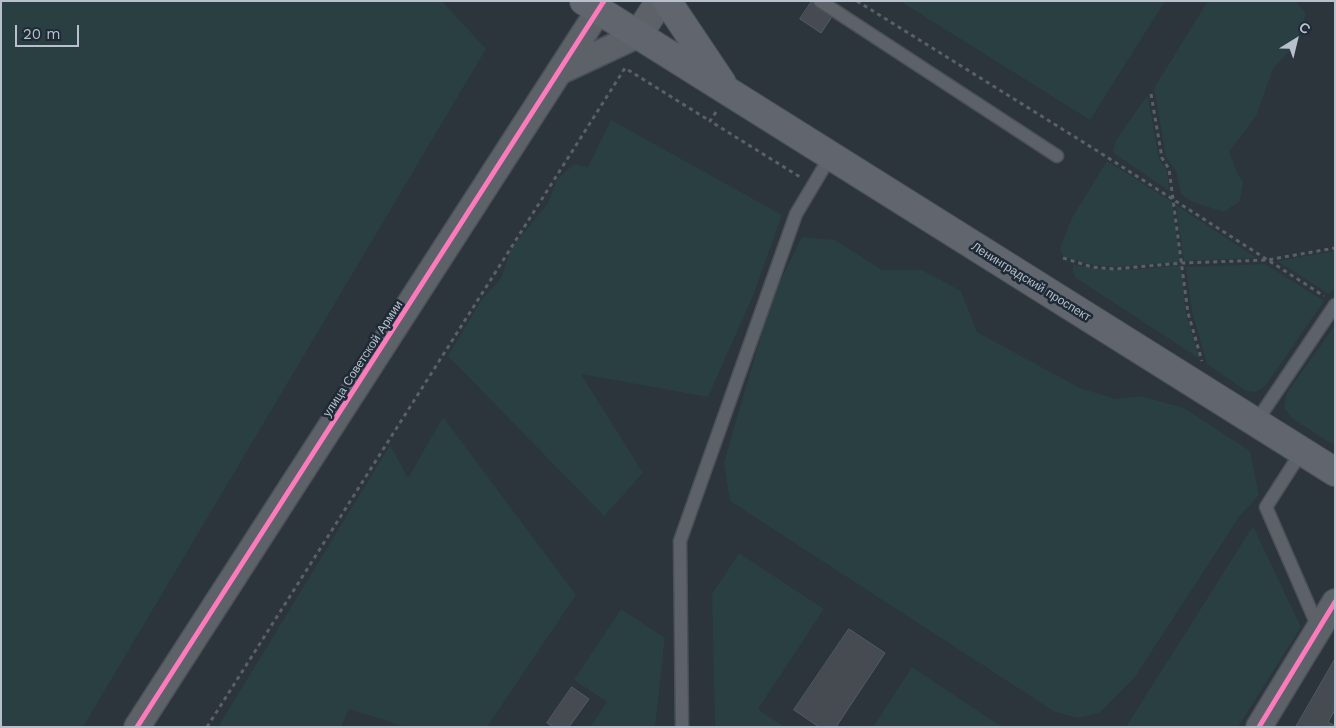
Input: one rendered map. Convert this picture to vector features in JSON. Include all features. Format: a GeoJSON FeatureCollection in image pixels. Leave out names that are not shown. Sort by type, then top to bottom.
{"type":"FeatureCollection","features":[{"type":"Feature","properties":{"kind":"main road","name":"Ленинградский проспект"},"geometry":{"type":"LineString","coordinates":[[668,1],[728,92]]}},
{"type":"Feature","properties":{"kind":"main road","name":"Ленинградский проспект"},"geometry":{"type":"LineString","coordinates":[[596,4],[638,35],[830,157],[1335,472]]}},
{"type":"Feature","properties":{"kind":"street"},"geometry":{"type":"LineString","coordinates":[[559,72],[638,35],[660,1]]}},
{"type":"Feature","properties":{"kind":"street","name":"улица Советской Армии"},"geometry":{"type":"LineString","coordinates":[[138,727],[559,72],[596,4]]}},
{"type":"Feature","properties":{"kind":"street"},"geometry":{"type":"LineString","coordinates":[[1259,727],[1318,627],[1335,602]]}},
{"type":"Feature","properties":{"kind":"lane"},"geometry":{"type":"LineString","coordinates":[[820,1],[1057,156]]}},
{"type":"Feature","properties":{"kind":"lane"},"geometry":{"type":"LineString","coordinates":[[682,727],[680,541],[796,214],[830,157]]}},
{"type":"Feature","properties":{"kind":"lane"},"geometry":{"type":"LineString","coordinates":[[1256,422],[1331,301]]}},
{"type":"Feature","properties":{"kind":"lane"},"geometry":{"type":"LineString","coordinates":[[1302,451],[1266,507],[1318,627]]}},
{"type":"Feature","properties":{"kind":"path"},"geometry":{"type":"LineString","coordinates":[[857,1],[1331,301]]}},
{"type":"Feature","properties":{"kind":"path"},"geometry":{"type":"LineString","coordinates":[[207,727],[625,68],[813,185]]}},
{"type":"Feature","properties":{"kind":"path"},"geometry":{"type":"LineString","coordinates":[[710,121],[728,92]]}},
{"type":"Feature","properties":{"kind":"path"},"geometry":{"type":"LineString","coordinates":[[1150,94],[1162,158],[1169,169],[1188,313],[1203,364]]}},
{"type":"Feature","properties":{"kind":"path"},"geometry":{"type":"LineString","coordinates":[[1063,258],[1092,267],[1114,269],[1182,263],[1268,260],[1335,248]]}},
{"type":"Feature","properties":{"kind":"green space"},"geometry":{"type":"Polygon","coordinates":[[[1,1],[442,1],[486,49],[83,727],[1,727],[1,1]]]}},
{"type":"Feature","properties":{"kind":"green space"},"geometry":{"type":"Polygon","coordinates":[[[900,1],[1165,1],[1090,120],[900,1]]]}},
{"type":"Feature","properties":{"kind":"green space"},"geometry":{"type":"Polygon","coordinates":[[[1208,1],[1295,1],[1306,13],[1296,44],[1273,69],[1256,116],[1229,152],[1243,182],[1240,201],[1224,212],[1192,202],[1181,194],[1176,171],[1166,157],[1154,88],[1208,1]]]}},
{"type":"Feature","properties":{"kind":"green space"},"geometry":{"type":"Polygon","coordinates":[[[1148,96],[1159,159],[1167,170],[1169,191],[1115,154],[1113,150],[1115,142],[1148,96]]]}},
{"type":"Feature","properties":{"kind":"green space"},"geometry":{"type":"Polygon","coordinates":[[[611,120],[782,215],[753,296],[708,397],[581,374],[643,473],[604,516],[448,356],[482,299],[501,279],[511,249],[548,203],[557,179],[574,164],[588,167],[611,120]]]}},
{"type":"Feature","properties":{"kind":"green space"},"geometry":{"type":"Polygon","coordinates":[[[1107,161],[1172,202],[1180,262],[1114,267],[1093,265],[1064,257],[1061,252],[1061,245],[1073,216],[1107,161]]]}},
{"type":"Feature","properties":{"kind":"green space"},"geometry":{"type":"Polygon","coordinates":[[[1176,205],[1257,258],[1184,261],[1176,205]]]}},
{"type":"Feature","properties":{"kind":"green space"},"geometry":{"type":"Polygon","coordinates":[[[802,237],[835,240],[882,270],[922,270],[961,291],[977,332],[1080,388],[1116,399],[1141,396],[1184,408],[1250,451],[1259,495],[1239,517],[1135,677],[1099,713],[1078,718],[1055,712],[730,501],[724,462],[772,298],[802,237]]]}},
{"type":"Feature","properties":{"kind":"green space"},"geometry":{"type":"Polygon","coordinates":[[[1335,251],[1335,287],[1329,294],[1277,261],[1335,251]]]}},
{"type":"Feature","properties":{"kind":"green space"},"geometry":{"type":"Polygon","coordinates":[[[1073,264],[1114,270],[1181,265],[1186,314],[1200,359],[1076,278],[1073,272],[1073,264]]]}},
{"type":"Feature","properties":{"kind":"green space"},"geometry":{"type":"Polygon","coordinates":[[[1265,264],[1324,301],[1266,385],[1256,392],[1246,391],[1207,364],[1192,312],[1186,267],[1265,264]]]}},
{"type":"Feature","properties":{"kind":"green space"},"geometry":{"type":"Polygon","coordinates":[[[1335,325],[1335,446],[1293,419],[1284,408],[1286,394],[1335,325]]]}},
{"type":"Feature","properties":{"kind":"green space"},"geometry":{"type":"Polygon","coordinates":[[[443,417],[576,595],[487,727],[406,727],[349,709],[341,727],[218,727],[390,445],[408,478],[443,417]]]}},
{"type":"Feature","properties":{"kind":"green space"},"geometry":{"type":"Polygon","coordinates":[[[1253,526],[1301,627],[1238,727],[1126,727],[1253,526]]]}},
{"type":"Feature","properties":{"kind":"green space"},"geometry":{"type":"Polygon","coordinates":[[[739,553],[824,609],[758,709],[784,727],[715,727],[712,594],[739,553]]]}},
{"type":"Feature","properties":{"kind":"green space"},"geometry":{"type":"Polygon","coordinates":[[[621,609],[665,638],[655,727],[590,727],[607,702],[574,680],[621,609]]]}},
{"type":"Feature","properties":{"kind":"green space"},"geometry":{"type":"Polygon","coordinates":[[[912,667],[1002,727],[873,727],[912,667]]]}},
{"type":"Feature","properties":{"kind":"building"},"geometry":{"type":"Polygon","coordinates":[[[812,1],[833,15],[821,33],[800,19],[812,1]]]}},
{"type":"Feature","properties":{"kind":"building"},"geometry":{"type":"Polygon","coordinates":[[[849,629],[885,653],[836,727],[819,727],[794,710],[849,629]]]}},
{"type":"Feature","properties":{"kind":"building"},"geometry":{"type":"Polygon","coordinates":[[[1335,659],[1335,710],[1328,722],[1335,726],[1296,727],[1335,659]]]}},
{"type":"Feature","properties":{"kind":"building"},"geometry":{"type":"Polygon","coordinates":[[[572,687],[589,699],[569,727],[553,727],[547,723],[572,687]]]}},
{"type":"Feature","properties":{"kind":"cycle path"},"geometry":{"type":"LineString","coordinates":[[137,727],[604,1]]}},
{"type":"Feature","properties":{"kind":"cycle path"},"geometry":{"type":"LineString","coordinates":[[1259,727],[1335,602]]}}]}
